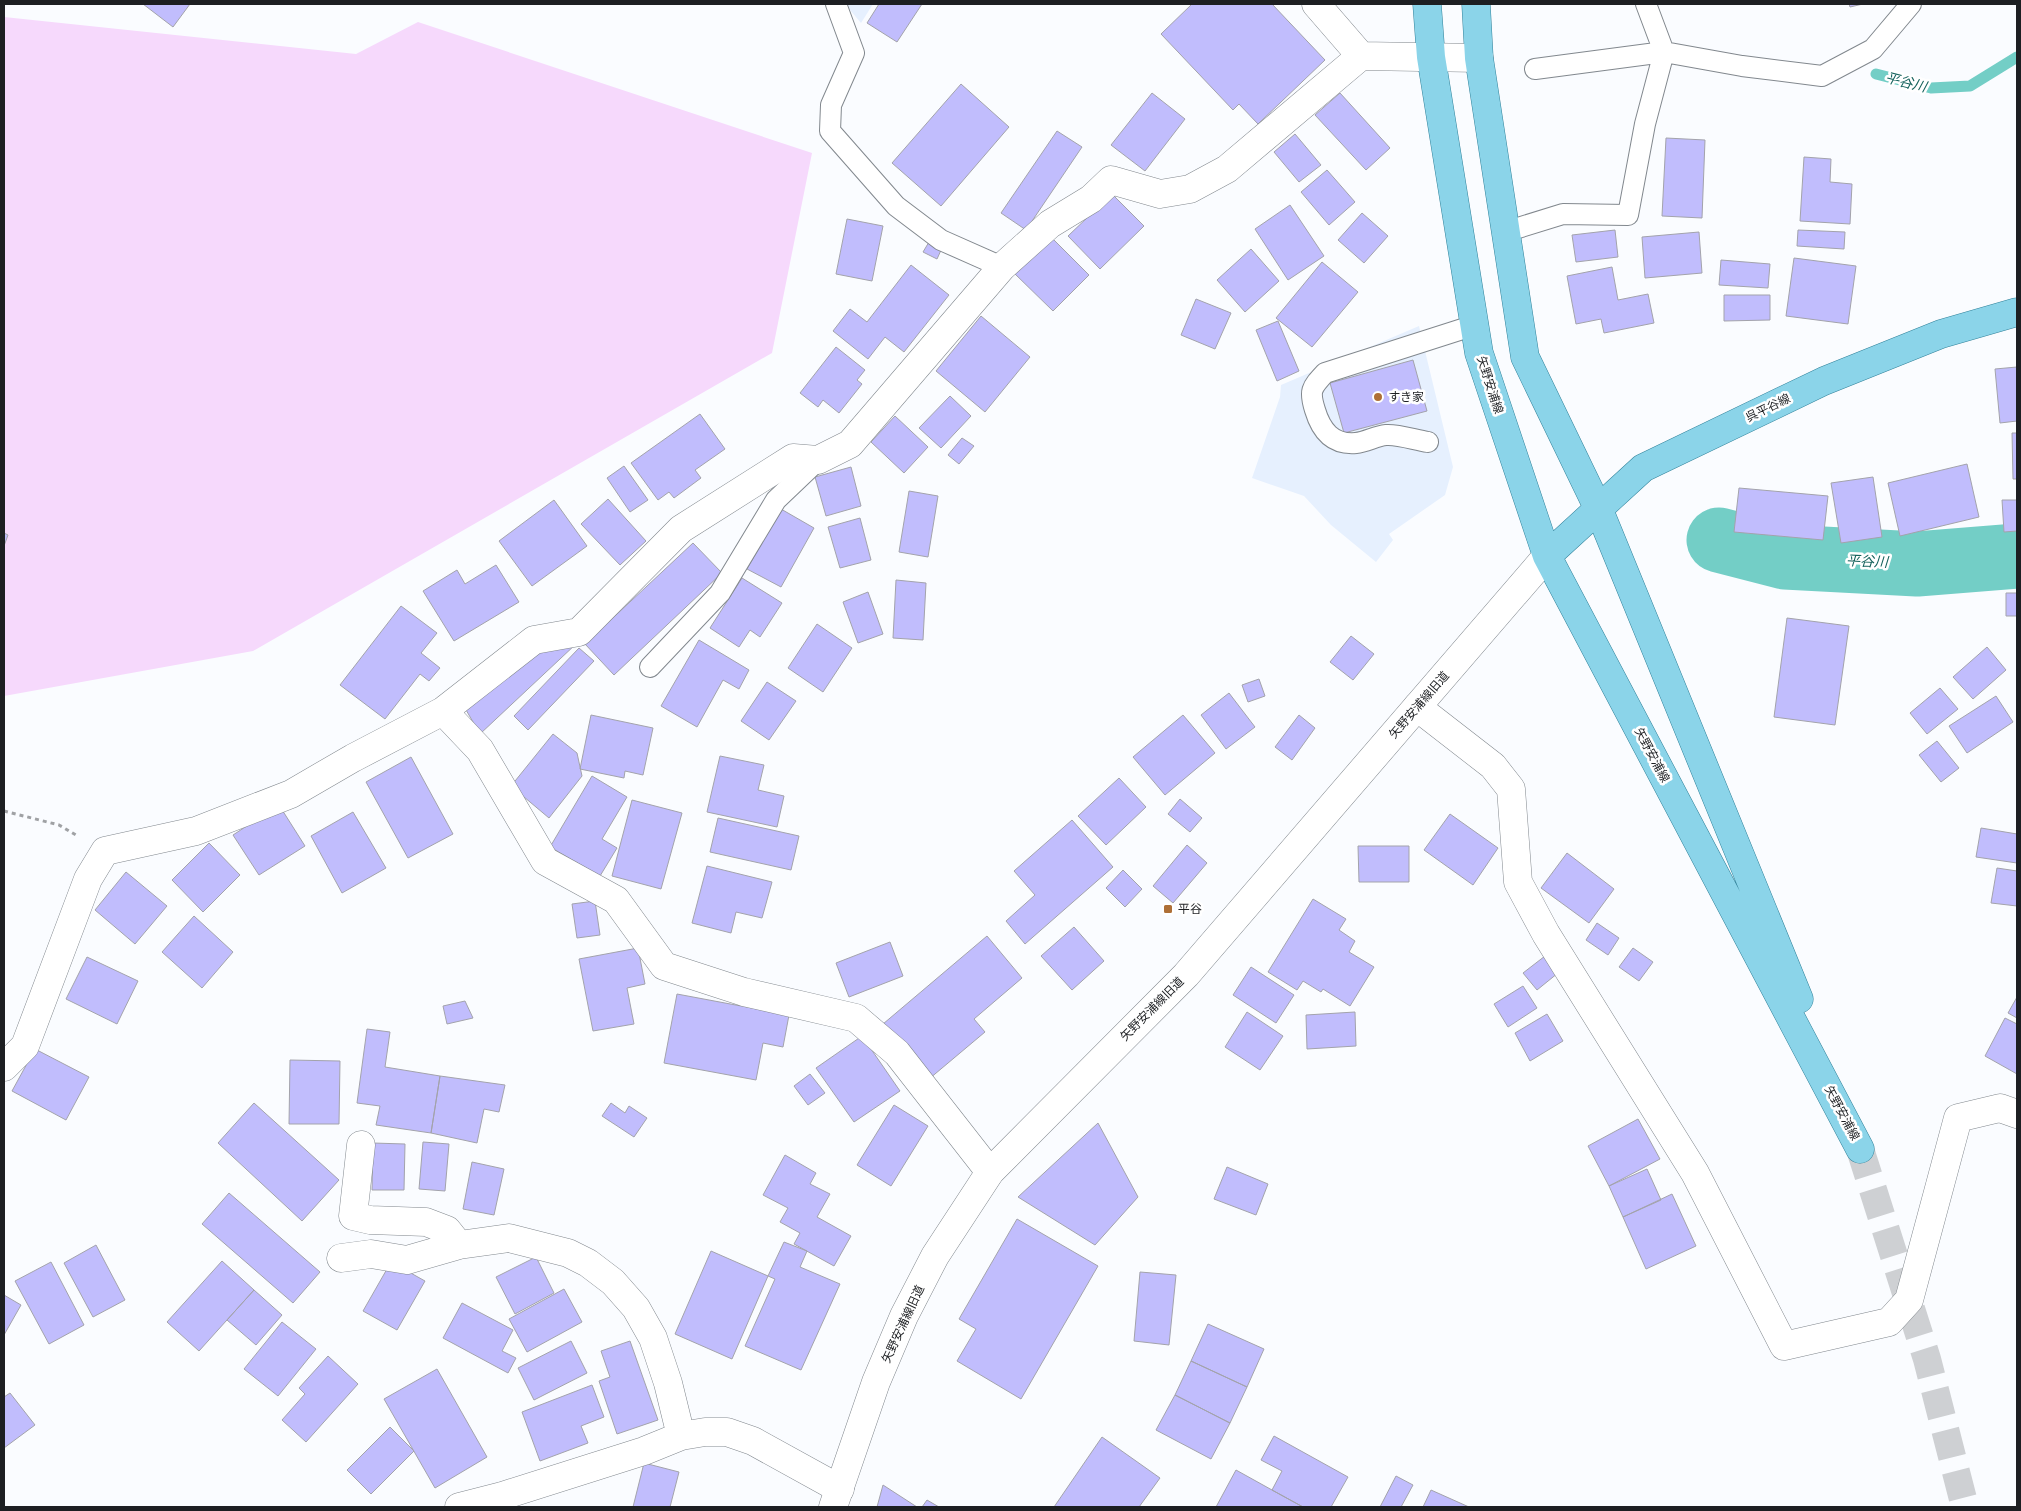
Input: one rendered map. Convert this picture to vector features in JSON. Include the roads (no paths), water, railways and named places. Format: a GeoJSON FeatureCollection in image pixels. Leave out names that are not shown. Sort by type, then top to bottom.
{"type":"FeatureCollection","features":[{"type":"Feature","properties":{"kind":"main road","name":"矢野安浦線"},"geometry":{"type":"LineString","coordinates":[[1427,4],[1431,57],[1479,353],[1548,556],[1860,1149],[1599,510],[1525,357],[1479,58],[1476,4]]}},
{"type":"Feature","properties":{"kind":"main road","name":"呉平谷線"},"geometry":{"type":"LineString","coordinates":[[1548,556],[1643,468],[1824,381],[1941,334],[2017,312]]}},
{"type":"Feature","properties":{"kind":"street"},"geometry":{"type":"LineString","coordinates":[[1316,4],[1361,56]]}},
{"type":"Feature","properties":{"kind":"street"},"geometry":{"type":"LineString","coordinates":[[4,1066],[25,1046],[88,878],[105,851],[196,831],[291,794],[353,758],[443,711],[534,640],[579,632],[681,529],[793,458],[818,460],[850,444],[1002,267],[1050,224],[1092,199],[1111,180],[1160,194],[1190,189],[1228,169],[1361,56],[1479,58]]}},
{"type":"Feature","properties":{"kind":"street","name":"矢野安浦線旧道"},"geometry":{"type":"LineString","coordinates":[[836,1498],[876,1382],[904,1316],[935,1256],[990,1172],[1186,975],[1548,556]]}},
{"type":"Feature","properties":{"kind":"street"},"geometry":{"type":"LineString","coordinates":[[1418,707],[1493,766],[1511,789],[1518,882],[1546,934],[1695,1173],[1784,1346],[1888,1322],[1909,1300],[1958,1118],[2000,1108],[2017,1114]]}},
{"type":"Feature","properties":{"kind":"street"},"geometry":{"type":"LineString","coordinates":[[443,711],[480,750],[546,861],[616,900],[664,966],[744,992],[856,1018],[897,1052],[990,1172]]}},
{"type":"Feature","properties":{"kind":"street"},"geometry":{"type":"LineString","coordinates":[[361,1145],[353,1216],[378,1221],[426,1222],[448,1230],[459,1245]]}},
{"type":"Feature","properties":{"kind":"street"},"geometry":{"type":"LineString","coordinates":[[341,1258],[371,1254],[407,1260],[459,1245],[509,1238],[568,1253],[588,1263],[613,1282],[636,1308],[653,1338],[668,1383],[681,1436]]}},
{"type":"Feature","properties":{"kind":"street"},"geometry":{"type":"LineString","coordinates":[[459,1507],[502,1496],[644,1451],[681,1436],[705,1432],[727,1432],[753,1441],[836,1498]]}},
{"type":"Feature","properties":{"kind":"lane"},"geometry":{"type":"LineString","coordinates":[[836,4],[854,53],[831,105],[830,131],[896,206],[941,240],[1002,267]]}},
{"type":"Feature","properties":{"kind":"lane"},"geometry":{"type":"LineString","coordinates":[[1505,232],[1563,214],[1628,216],[1644,124],[1664,52],[1646,4]]}},
{"type":"Feature","properties":{"kind":"lane"},"geometry":{"type":"LineString","coordinates":[[1535,69],[1664,52],[1742,66],[1822,76],[1873,49],[1911,4]]}},
{"type":"Feature","properties":{"kind":"lane"},"geometry":{"type":"LineString","coordinates":[[1428,442],[1387,435],[1354,443],[1337,440],[1325,433],[1319,425],[1310,395],[1314,384],[1325,374],[1475,325]]}},
{"type":"Feature","properties":{"kind":"lane"},"geometry":{"type":"LineString","coordinates":[[650,667],[720,593],[776,500],[818,460]]}},
{"type":"Feature","properties":{"kind":"waterway","name":"平谷川"},"geometry":{"type":"LineString","coordinates":[[1876,74],[1931,88],[1970,86],[2017,57]]}},
{"type":"Feature","properties":{"kind":"waterway","name":"平谷川"},"geometry":{"type":"LineString","coordinates":[[1719,540],[1785,557],[1917,564],[2017,556]]}},
{"type":"Feature","properties":{"kind":"tunnel"},"geometry":{"type":"LineString","coordinates":[[1860,1149],[1927,1359],[1965,1507]]}},
{"type":"Feature","properties":{"kind":"place","name":"すき家"},"geometry":{"type":"Point","coordinates":[1378,397]}},
{"type":"Feature","properties":{"kind":"place","name":"平谷"},"geometry":{"type":"Point","coordinates":[1168,909]}}]}
